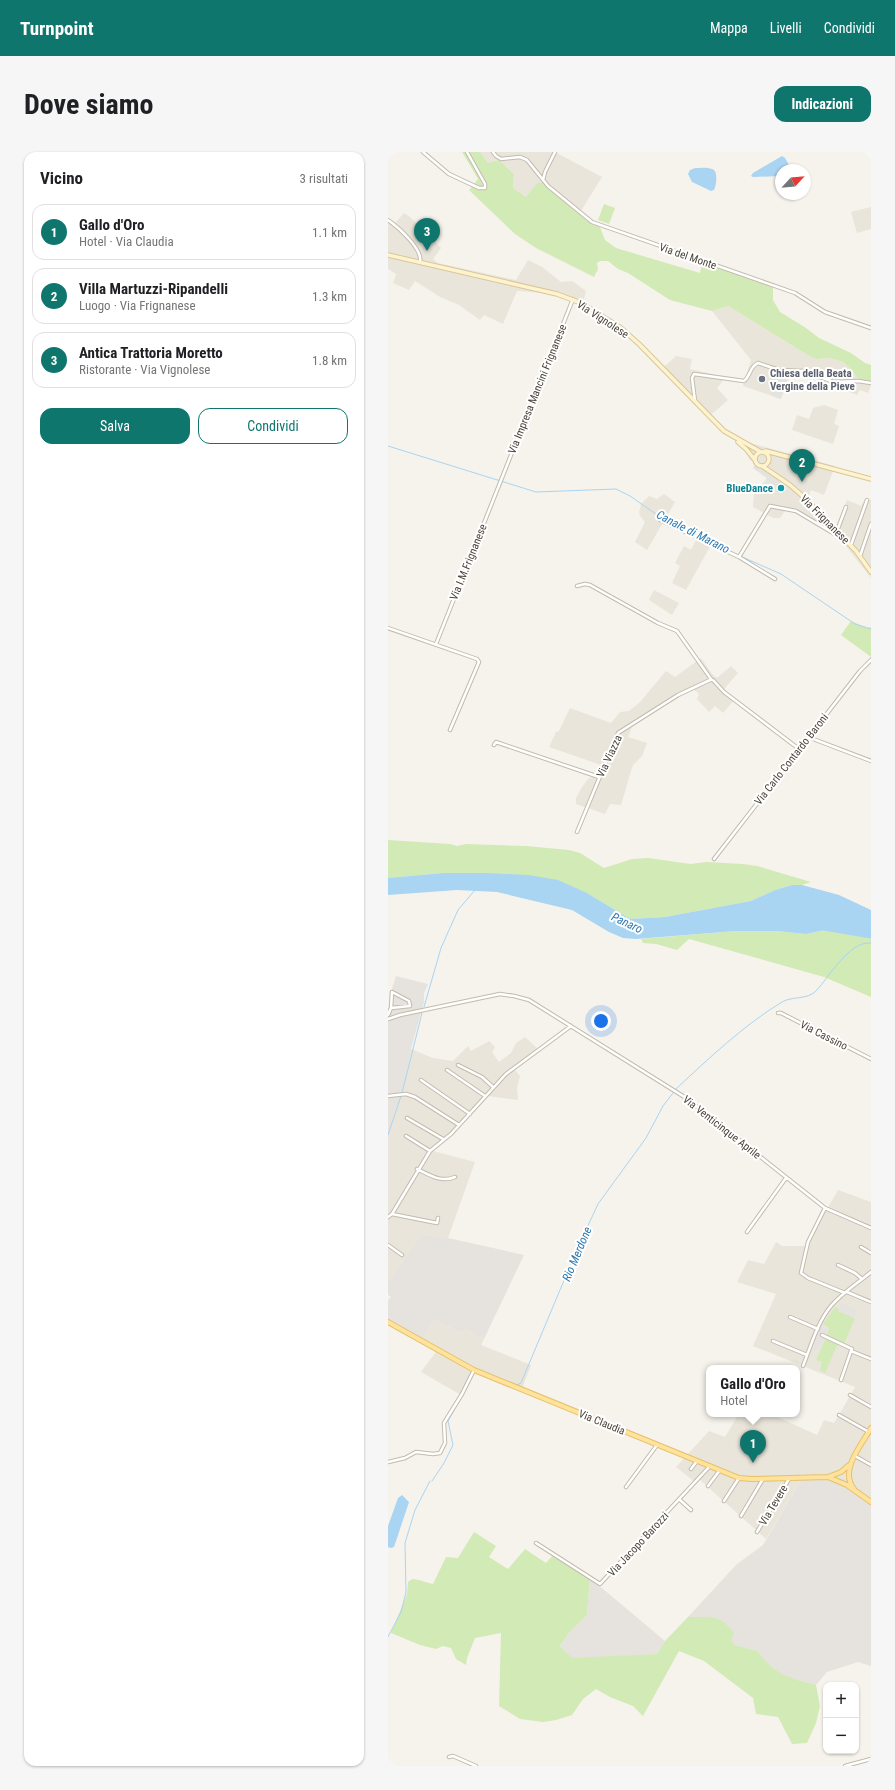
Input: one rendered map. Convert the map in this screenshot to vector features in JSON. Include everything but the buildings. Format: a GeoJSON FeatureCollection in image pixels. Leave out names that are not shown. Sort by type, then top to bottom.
{"type":"FeatureCollection","features":[{"type":"Feature","properties":{"kind":"main road","name":"Via Vignolese"},"geometry":{"type":"LineString","coordinates":[[388,255],[573,299],[610,321],[629,335],[718,426],[734,438]]}},
{"type":"Feature","properties":{"kind":"main road"},"geometry":{"type":"LineString","coordinates":[[734,438],[769,456]]}},
{"type":"Feature","properties":{"kind":"main road"},"geometry":{"type":"LineString","coordinates":[[734,438],[762,466],[768,464]]}},
{"type":"Feature","properties":{"kind":"main road"},"geometry":{"type":"LineString","coordinates":[[756,461],[756,456],[762,452],[871,479]]}},
{"type":"Feature","properties":{"kind":"main road"},"geometry":{"type":"LineString","coordinates":[[769,456],[774,454]]}},
{"type":"Feature","properties":{"kind":"main road"},"geometry":{"type":"LineString","coordinates":[[769,456],[768,464],[772,473]]}},
{"type":"Feature","properties":{"kind":"main road","name":"Via Frignanese"},"geometry":{"type":"LineString","coordinates":[[762,466],[798,492],[846,539],[871,572]]}},
{"type":"Feature","properties":{"kind":"main road","name":"Via Claudia"},"geometry":{"type":"LineString","coordinates":[[388,1322],[474,1370],[739,1478],[763,1479],[848,1477],[857,1492]]}},
{"type":"Feature","properties":{"kind":"main road"},"geometry":{"type":"LineString","coordinates":[[848,1477],[849,1468],[852,1461],[870,1430]]}},
{"type":"Feature","properties":{"kind":"main road"},"geometry":{"type":"LineString","coordinates":[[836,1477],[852,1461]]}},
{"type":"Feature","properties":{"kind":"main road","name":"Via Claudia"},"geometry":{"type":"LineString","coordinates":[[836,1477],[871,1502]]}},
{"type":"Feature","properties":{"kind":"street"},"geometry":{"type":"LineString","coordinates":[[423,152],[450,174],[479,188],[485,188],[486,184],[467,152]]}},
{"type":"Feature","properties":{"kind":"street","name":"Via del Monte"},"geometry":{"type":"LineString","coordinates":[[493,152],[501,159],[524,158],[531,164],[543,180],[592,222],[791,291],[800,295],[825,312],[871,328]]}},
{"type":"Feature","properties":{"kind":"street"},"geometry":{"type":"LineString","coordinates":[[543,180],[545,172],[555,152]]}},
{"type":"Feature","properties":{"kind":"street"},"geometry":{"type":"LineString","coordinates":[[388,220],[408,237],[419,254],[420,262]]}},
{"type":"Feature","properties":{"kind":"street","name":"Via Impresa Mancini Frignanese"},"geometry":{"type":"LineString","coordinates":[[501,481],[573,299]]}},
{"type":"Feature","properties":{"kind":"street"},"geometry":{"type":"LineString","coordinates":[[695,402],[692,377],[694,374],[744,381],[757,363],[779,370],[803,371],[834,382],[858,381],[871,383]]}},
{"type":"Feature","properties":{"kind":"street","name":"Via I.M.Frignanese"},"geometry":{"type":"LineString","coordinates":[[436,644],[501,481]]}},
{"type":"Feature","properties":{"kind":"street"},"geometry":{"type":"LineString","coordinates":[[851,546],[866,500]]}},
{"type":"Feature","properties":{"kind":"street"},"geometry":{"type":"LineString","coordinates":[[740,556],[770,506],[796,511],[838,537],[846,539]]}},
{"type":"Feature","properties":{"kind":"street"},"geometry":{"type":"LineString","coordinates":[[837,531],[846,507]]}},
{"type":"Feature","properties":{"kind":"street"},"geometry":{"type":"LineString","coordinates":[[660,520],[740,556],[775,579]]}},
{"type":"Feature","properties":{"kind":"street"},"geometry":{"type":"LineString","coordinates":[[860,556],[871,524]]}},
{"type":"Feature","properties":{"kind":"street"},"geometry":{"type":"LineString","coordinates":[[577,586],[585,584],[590,585],[658,623],[677,631],[711,679],[724,692],[799,749]]}},
{"type":"Feature","properties":{"kind":"street"},"geometry":{"type":"LineString","coordinates":[[388,628],[477,659],[479,662],[450,730]]}},
{"type":"Feature","properties":{"kind":"street","name":"Via Carlo Contardo Baroni"},"geometry":{"type":"LineString","coordinates":[[714,859],[860,670],[871,660]]}},
{"type":"Feature","properties":{"kind":"street","name":"Via Viazza"},"geometry":{"type":"LineString","coordinates":[[577,832],[618,733],[678,694],[711,679]]}},
{"type":"Feature","properties":{"kind":"street"},"geometry":{"type":"LineString","coordinates":[[808,737],[871,761]]}},
{"type":"Feature","properties":{"kind":"street"},"geometry":{"type":"LineString","coordinates":[[494,745],[496,742],[599,777]]}},
{"type":"Feature","properties":{"kind":"street"},"geometry":{"type":"LineString","coordinates":[[388,1017],[391,1008],[392,992],[409,1001],[410,1006],[391,1008]]}},
{"type":"Feature","properties":{"kind":"street","name":"Via Venticinque Aprile"},"geometry":{"type":"LineString","coordinates":[[388,1017],[500,994],[529,1000],[686,1098],[825,1208],[871,1228]]}},
{"type":"Feature","properties":{"kind":"street","name":"Via Cassino"},"geometry":{"type":"LineString","coordinates":[[778,1013],[781,1013],[871,1059]]}},
{"type":"Feature","properties":{"kind":"street"},"geometry":{"type":"LineString","coordinates":[[388,1217],[392,1214],[430,1151],[442,1139],[451,1134],[493,1087],[518,1065],[571,1026]]}},
{"type":"Feature","properties":{"kind":"street"},"geometry":{"type":"LineString","coordinates":[[458,1066],[482,1077],[493,1087]]}},
{"type":"Feature","properties":{"kind":"street"},"geometry":{"type":"LineString","coordinates":[[447,1070],[484,1096]]}},
{"type":"Feature","properties":{"kind":"street"},"geometry":{"type":"LineString","coordinates":[[421,1080],[470,1114]]}},
{"type":"Feature","properties":{"kind":"street"},"geometry":{"type":"LineString","coordinates":[[388,1096],[403,1095],[415,1097],[459,1124]]}},
{"type":"Feature","properties":{"kind":"street"},"geometry":{"type":"LineString","coordinates":[[407,1118],[442,1139]]}},
{"type":"Feature","properties":{"kind":"street"},"geometry":{"type":"LineString","coordinates":[[406,1136],[430,1151]]}},
{"type":"Feature","properties":{"kind":"street"},"geometry":{"type":"LineString","coordinates":[[418,1169],[441,1180],[449,1180],[455,1177]]}},
{"type":"Feature","properties":{"kind":"street"},"geometry":{"type":"LineString","coordinates":[[747,1232],[786,1178]]}},
{"type":"Feature","properties":{"kind":"street"},"geometry":{"type":"LineString","coordinates":[[825,1208],[808,1242],[801,1272],[808,1278],[871,1302]]}},
{"type":"Feature","properties":{"kind":"street"},"geometry":{"type":"LineString","coordinates":[[392,1214],[437,1223],[438,1218]]}},
{"type":"Feature","properties":{"kind":"street"},"geometry":{"type":"LineString","coordinates":[[388,1245],[402,1255]]}},
{"type":"Feature","properties":{"kind":"street"},"geometry":{"type":"LineString","coordinates":[[861,1247],[871,1253]]}},
{"type":"Feature","properties":{"kind":"street"},"geometry":{"type":"LineString","coordinates":[[838,1265],[855,1273],[862,1279]]}},
{"type":"Feature","properties":{"kind":"street"},"geometry":{"type":"LineString","coordinates":[[803,1366],[818,1328],[830,1307],[871,1272]]}},
{"type":"Feature","properties":{"kind":"street"},"geometry":{"type":"LineString","coordinates":[[790,1317],[818,1328]]}},
{"type":"Feature","properties":{"kind":"street"},"geometry":{"type":"LineString","coordinates":[[822,1335],[852,1348],[841,1380]]}},
{"type":"Feature","properties":{"kind":"street"},"geometry":{"type":"LineString","coordinates":[[773,1341],[807,1355]]}},
{"type":"Feature","properties":{"kind":"street"},"geometry":{"type":"LineString","coordinates":[[851,1351],[871,1359]]}},
{"type":"Feature","properties":{"kind":"street"},"geometry":{"type":"LineString","coordinates":[[388,1462],[405,1458],[416,1452],[433,1454],[440,1453],[444,1443],[444,1423],[462,1394],[474,1370]]}},
{"type":"Feature","properties":{"kind":"street"},"geometry":{"type":"LineString","coordinates":[[850,1395],[871,1407]]}},
{"type":"Feature","properties":{"kind":"street"},"geometry":{"type":"LineString","coordinates":[[839,1415],[870,1430]]}},
{"type":"Feature","properties":{"kind":"street"},"geometry":{"type":"LineString","coordinates":[[626,1487],[657,1445]]}},
{"type":"Feature","properties":{"kind":"street"},"geometry":{"type":"LineString","coordinates":[[855,1456],[871,1464]]}},
{"type":"Feature","properties":{"kind":"street"},"geometry":{"type":"LineString","coordinates":[[691,1469],[697,1461]]}},
{"type":"Feature","properties":{"kind":"street","name":"Via Jacopo Barozzi"},"geometry":{"type":"LineString","coordinates":[[536,1543],[600,1584],[680,1500],[710,1466]]}},
{"type":"Feature","properties":{"kind":"street"},"geometry":{"type":"LineString","coordinates":[[708,1486],[720,1470]]}},
{"type":"Feature","properties":{"kind":"street"},"geometry":{"type":"LineString","coordinates":[[724,1501],[739,1478]]}},
{"type":"Feature","properties":{"kind":"street","name":"Via Tevere"},"geometry":{"type":"LineString","coordinates":[[757,1532],[789,1478]]}},
{"type":"Feature","properties":{"kind":"street"},"geometry":{"type":"LineString","coordinates":[[741,1516],[763,1479]]}},
{"type":"Feature","properties":{"kind":"street"},"geometry":{"type":"LineString","coordinates":[[680,1500],[691,1510]]}},
{"type":"Feature","properties":{"kind":"street"},"geometry":{"type":"LineString","coordinates":[[449,1757],[453,1756],[476,1766]]}},
{"type":"Feature","properties":{"kind":"street"},"geometry":{"type":"LineString","coordinates":[[845,1766],[871,1759]]}},
{"type":"Feature","properties":{"kind":"shaded area"},"geometry":{"type":"Polygon","coordinates":[[[480,152],[555,152],[602,177],[579,214],[543,183],[537,183],[526,197],[513,188],[514,174],[499,160],[488,163],[480,152]]]}},
{"type":"Feature","properties":{"kind":"shaded area"},"geometry":{"type":"Polygon","coordinates":[[[871,207],[871,229],[857,233],[851,212],[871,207]]]}},
{"type":"Feature","properties":{"kind":"shaded area"},"geometry":{"type":"Polygon","coordinates":[[[404,213],[410,217],[441,248],[433,259],[438,263],[516,280],[528,260],[542,267],[561,282],[572,281],[586,291],[584,299],[579,304],[546,293],[517,291],[503,324],[484,315],[480,320],[459,305],[440,297],[415,281],[409,290],[393,283],[396,274],[388,269],[388,218],[395,223],[404,213]]]}},
{"type":"Feature","properties":{"kind":"shaded area"},"geometry":{"type":"Polygon","coordinates":[[[728,306],[811,357],[817,359],[830,358],[843,362],[852,372],[871,385],[868,393],[860,390],[857,395],[804,374],[789,375],[781,399],[743,386],[751,360],[712,311],[728,306]]]}},
{"type":"Feature","properties":{"kind":"shaded area"},"geometry":{"type":"Polygon","coordinates":[[[676,356],[692,359],[690,369],[726,377],[717,388],[728,400],[711,415],[664,367],[676,356]]]}},
{"type":"Feature","properties":{"kind":"shaded area"},"geometry":{"type":"Polygon","coordinates":[[[779,371],[789,375],[781,399],[770,395],[779,371]]]}},
{"type":"Feature","properties":{"kind":"shaded area"},"geometry":{"type":"Polygon","coordinates":[[[824,405],[838,410],[834,424],[839,426],[833,444],[792,430],[797,415],[809,419],[813,408],[824,405]]]}},
{"type":"Feature","properties":{"kind":"shaded area"},"geometry":{"type":"Polygon","coordinates":[[[746,442],[835,466],[824,495],[811,490],[808,499],[836,526],[847,500],[861,506],[865,499],[871,500],[871,578],[834,531],[832,534],[797,512],[786,509],[780,518],[773,518],[753,507],[754,494],[767,478],[753,468],[756,464],[749,459],[746,442]]]}},
{"type":"Feature","properties":{"kind":"shaded area"},"geometry":{"type":"Polygon","coordinates":[[[756,464],[780,480],[776,486],[766,480],[767,478],[753,468],[756,464]]]}},
{"type":"Feature","properties":{"kind":"shaded area"},"geometry":{"type":"Polygon","coordinates":[[[664,494],[675,502],[647,550],[635,542],[645,522],[640,516],[639,512],[641,504],[649,496],[657,499],[664,494]]]}},
{"type":"Feature","properties":{"kind":"shaded area"},"geometry":{"type":"Polygon","coordinates":[[[698,536],[712,543],[686,590],[672,583],[680,566],[675,563],[684,546],[691,550],[698,536]]]}},
{"type":"Feature","properties":{"kind":"shaded area"},"geometry":{"type":"Polygon","coordinates":[[[654,590],[679,603],[672,615],[649,600],[654,590]]]}},
{"type":"Feature","properties":{"kind":"shaded area"},"geometry":{"type":"Polygon","coordinates":[[[701,658],[712,674],[717,678],[731,666],[738,673],[724,689],[735,699],[723,713],[715,706],[709,712],[697,699],[699,694],[693,689],[632,727],[628,737],[647,743],[642,756],[633,765],[621,805],[610,804],[605,814],[576,804],[576,798],[582,787],[588,779],[597,774],[601,765],[549,747],[556,732],[559,731],[570,708],[611,723],[620,712],[629,711],[640,702],[666,671],[675,677],[701,658]]]}},
{"type":"Feature","properties":{"kind":"shaded area"},"geometry":{"type":"Polygon","coordinates":[[[396,976],[428,984],[424,993],[424,1002],[411,1049],[402,1099],[396,1107],[388,1136],[388,1014],[391,992],[396,976]]]}},
{"type":"Feature","properties":{"kind":"shaded area"},"geometry":{"type":"Polygon","coordinates":[[[525,1037],[538,1049],[514,1069],[520,1076],[517,1088],[518,1100],[488,1096],[433,1151],[475,1162],[448,1238],[422,1234],[388,1281],[388,1136],[396,1107],[402,1099],[411,1049],[433,1058],[453,1061],[468,1046],[471,1051],[489,1041],[495,1047],[492,1052],[499,1062],[511,1053],[516,1043],[525,1037]]]}},
{"type":"Feature","properties":{"kind":"shaded area"},"geometry":{"type":"Polygon","coordinates":[[[838,1190],[871,1202],[871,1500],[802,1479],[766,1539],[700,1480],[696,1483],[676,1467],[709,1431],[725,1437],[737,1417],[778,1417],[817,1435],[824,1420],[834,1423],[839,1415],[855,1387],[753,1346],[776,1294],[737,1282],[748,1260],[764,1264],[776,1242],[782,1246],[806,1246],[838,1190]]]}},
{"type":"Feature","properties":{"kind":"shaded area"},"geometry":{"type":"Polygon","coordinates":[[[422,1234],[448,1238],[524,1255],[484,1339],[466,1329],[461,1333],[434,1319],[422,1339],[388,1321],[388,1300],[391,1297],[388,1295],[388,1281],[422,1234]]]}},
{"type":"Feature","properties":{"kind":"shaded area"},"geometry":{"type":"Polygon","coordinates":[[[842,1303],[858,1310],[854,1318],[838,1311],[842,1303]]]}},
{"type":"Feature","properties":{"kind":"shaded area"},"geometry":{"type":"Polygon","coordinates":[[[434,1319],[461,1333],[466,1329],[484,1339],[481,1345],[531,1365],[522,1389],[475,1371],[461,1395],[421,1372],[438,1349],[422,1339],[434,1319]]]}},
{"type":"Feature","properties":{"kind":"shaded area"},"geometry":{"type":"Polygon","coordinates":[[[822,1326],[828,1329],[820,1347],[812,1351],[822,1326]]]}},
{"type":"Feature","properties":{"kind":"shaded area"},"geometry":{"type":"Polygon","coordinates":[[[848,1478],[871,1500],[871,1666],[858,1662],[827,1672],[816,1685],[783,1676],[766,1663],[758,1651],[735,1645],[688,1617],[737,1564],[763,1545],[802,1479],[848,1478]]]}},
{"type":"Feature","properties":{"kind":"shaded area"},"geometry":{"type":"Polygon","coordinates":[[[590,1578],[665,1641],[657,1654],[572,1659],[560,1646],[569,1633],[587,1615],[590,1578]]]}},
{"type":"Feature","properties":{"kind":"green space"},"geometry":{"type":"Polygon","coordinates":[[[462,152],[480,152],[488,163],[499,160],[514,174],[513,188],[526,197],[537,183],[543,183],[587,221],[600,227],[605,240],[616,248],[700,273],[703,260],[773,286],[773,300],[780,312],[819,338],[851,353],[865,363],[871,365],[871,385],[857,377],[843,362],[830,358],[817,359],[811,357],[728,306],[712,311],[670,300],[628,273],[618,269],[608,261],[600,261],[597,263],[598,269],[594,277],[536,248],[515,234],[469,190],[478,179],[462,152]]]}},
{"type":"Feature","properties":{"kind":"green space"},"geometry":{"type":"Polygon","coordinates":[[[604,204],[615,208],[609,224],[598,220],[604,204]]]}},
{"type":"Feature","properties":{"kind":"green space"},"geometry":{"type":"Polygon","coordinates":[[[851,621],[867,628],[871,627],[871,657],[841,635],[851,621]]]}},
{"type":"Feature","properties":{"kind":"green space"},"geometry":{"type":"Polygon","coordinates":[[[388,840],[450,844],[457,846],[466,844],[526,846],[569,850],[580,853],[604,868],[632,859],[648,858],[691,864],[706,862],[743,864],[757,866],[811,882],[775,890],[751,901],[665,917],[630,919],[587,893],[486,873],[443,873],[388,878],[388,840]]]}},
{"type":"Feature","properties":{"kind":"green space"},"geometry":{"type":"Polygon","coordinates":[[[834,928],[871,936],[871,997],[824,977],[689,939],[677,950],[656,944],[643,943],[641,939],[736,931],[777,931],[806,934],[834,928]]]}},
{"type":"Feature","properties":{"kind":"green space"},"geometry":{"type":"Polygon","coordinates":[[[835,1307],[839,1309],[838,1311],[855,1318],[844,1344],[827,1336],[829,1328],[823,1324],[835,1307]]]}},
{"type":"Feature","properties":{"kind":"green space"},"geometry":{"type":"Polygon","coordinates":[[[826,1338],[838,1343],[825,1373],[820,1370],[822,1362],[816,1360],[826,1338]]]}},
{"type":"Feature","properties":{"kind":"green space"},"geometry":{"type":"Polygon","coordinates":[[[474,1532],[496,1546],[489,1557],[508,1569],[525,1549],[546,1563],[554,1554],[590,1578],[587,1615],[569,1633],[560,1646],[572,1658],[657,1654],[665,1641],[688,1617],[708,1617],[719,1619],[724,1622],[734,1633],[731,1641],[735,1645],[758,1651],[776,1670],[798,1680],[816,1685],[820,1706],[816,1723],[807,1743],[792,1744],[778,1717],[756,1714],[753,1698],[704,1661],[679,1651],[643,1716],[633,1706],[610,1697],[596,1689],[583,1699],[572,1715],[556,1720],[543,1722],[520,1719],[499,1706],[501,1633],[475,1638],[467,1658],[466,1665],[456,1659],[451,1648],[443,1646],[436,1649],[420,1645],[391,1633],[407,1594],[408,1582],[415,1579],[433,1584],[446,1557],[458,1558],[474,1532]]]}},
{"type":"Feature","properties":{"kind":"water"},"geometry":{"type":"Polygon","coordinates":[[[782,156],[788,164],[775,164],[775,176],[753,177],[751,176],[753,173],[782,156]]]}},
{"type":"Feature","properties":{"kind":"water"},"geometry":{"type":"Polygon","coordinates":[[[695,168],[708,168],[714,170],[716,173],[716,185],[714,190],[711,191],[692,182],[688,174],[690,170],[695,168]]]}},
{"type":"Feature","properties":{"kind":"water"},"geometry":{"type":"Polygon","coordinates":[[[443,873],[528,875],[558,880],[587,893],[630,919],[665,917],[751,901],[775,890],[792,885],[802,885],[839,895],[871,910],[871,936],[834,928],[806,934],[777,931],[736,931],[636,939],[623,938],[609,932],[572,910],[497,892],[457,890],[388,895],[388,878],[443,873]]]}},
{"type":"Feature","properties":{"kind":"water"},"geometry":{"type":"Polygon","coordinates":[[[402,1495],[409,1502],[394,1547],[391,1548],[388,1547],[388,1526],[398,1498],[402,1495]]]}},
{"type":"Feature","properties":{"kind":"waterway","name":"Canale di Marano"},"geometry":{"type":"LineString","coordinates":[[388,446],[536,492],[616,489],[630,496],[666,521],[732,552]]}},
{"type":"Feature","properties":{"kind":"waterway","name":"Canale di Marano"},"geometry":{"type":"LineString","coordinates":[[740,556],[781,574],[855,624],[871,629]]}},
{"type":"Feature","properties":{"kind":"waterway"},"geometry":{"type":"LineString","coordinates":[[424,1007],[441,948],[458,910],[475,890]]}},
{"type":"Feature","properties":{"kind":"waterway","name":"Panaro"},"geometry":{"type":"LineString","coordinates":[[824,928],[871,936]]}},
{"type":"Feature","properties":{"kind":"waterway","name":"Rio Merdone"},"geometry":{"type":"LineString","coordinates":[[676,1089],[714,1054],[754,1021],[786,1000],[812,994],[848,953],[855,947],[871,943]]}},
{"type":"Feature","properties":{"kind":"waterway"},"geometry":{"type":"LineString","coordinates":[[402,1093],[422,1013]]}},
{"type":"Feature","properties":{"kind":"waterway","name":"Rio Merdone"},"geometry":{"type":"LineString","coordinates":[[476,1369],[517,1385],[521,1383],[578,1247],[598,1204],[646,1138],[663,1106],[673,1093]]}},
{"type":"Feature","properties":{"kind":"waterway"},"geometry":{"type":"LineString","coordinates":[[388,1135],[401,1096]]}},
{"type":"Feature","properties":{"kind":"waterway","name":"Rio Merdone"},"geometry":{"type":"LineString","coordinates":[[464,1393],[474,1373]]}},
{"type":"Feature","properties":{"kind":"waterway","name":"Rio Merdone"},"geometry":{"type":"LineString","coordinates":[[432,1481],[444,1463],[453,1445],[448,1421],[462,1396]]}},
{"type":"Feature","properties":{"kind":"waterway","name":"Rio Merdone"},"geometry":{"type":"LineString","coordinates":[[388,1637],[401,1612],[406,1592],[405,1543],[415,1510],[430,1481]]}},
{"type":"Feature","properties":{"kind":"place","name":"Antica Trattoria Moretto"},"geometry":{"type":"Point","coordinates":[427,251]}},
{"type":"Feature","properties":{"kind":"place","name":"Chiesa della Beata Vergine della Pieve"},"geometry":{"type":"Point","coordinates":[762,379]}},
{"type":"Feature","properties":{"kind":"place","name":"Villa Martuzzi-Ripandelli"},"geometry":{"type":"Point","coordinates":[802,482]}},
{"type":"Feature","properties":{"kind":"place","name":"BlueDance"},"geometry":{"type":"Point","coordinates":[781,488]}},
{"type":"Feature","properties":{"kind":"place","name":"Gallo d'Oro"},"geometry":{"type":"Point","coordinates":[753,1463]}}]}
